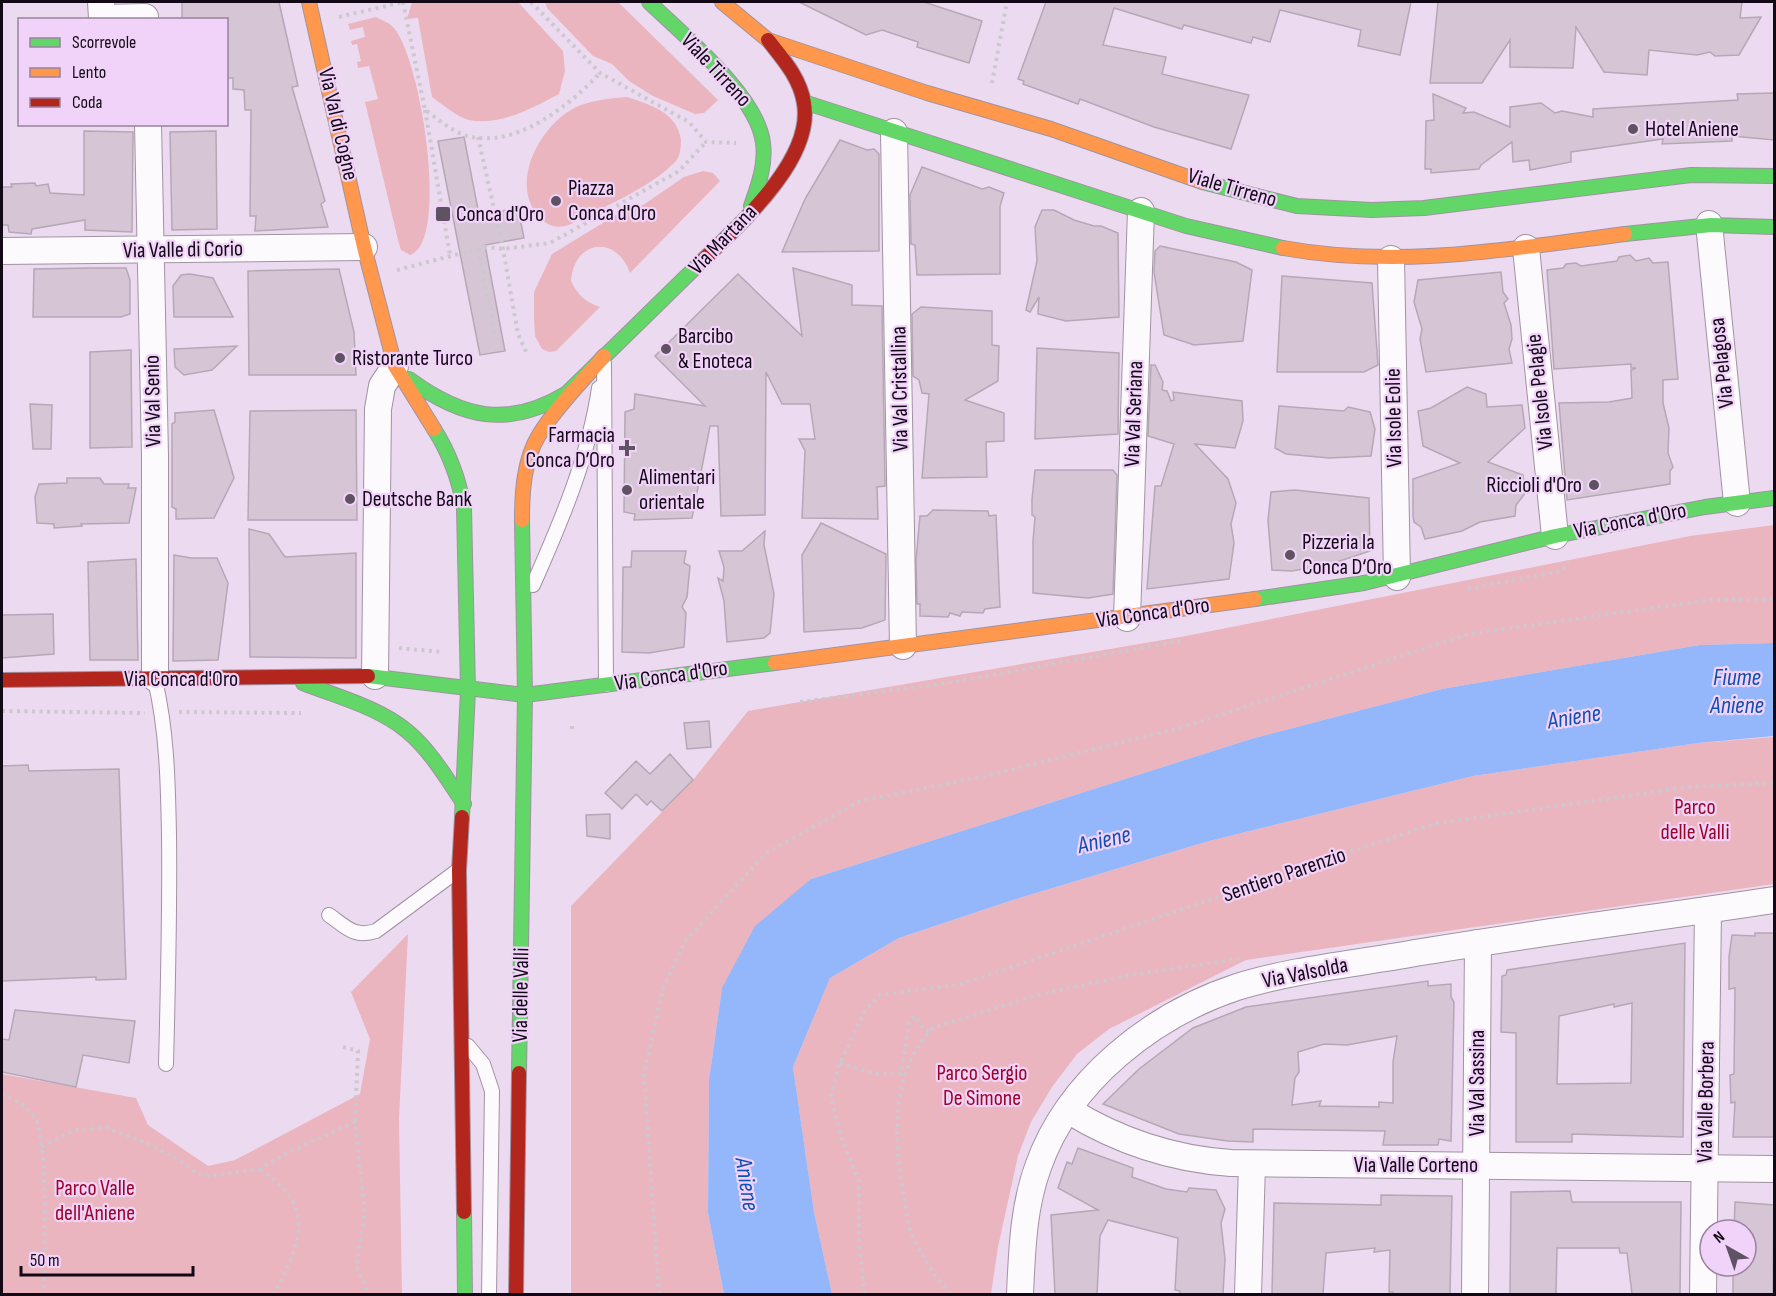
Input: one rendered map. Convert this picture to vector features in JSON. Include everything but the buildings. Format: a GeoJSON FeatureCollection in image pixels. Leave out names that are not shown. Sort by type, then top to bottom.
{"type":"FeatureCollection","features":[{"type":"Feature","properties":{"kind":"street"},"geometry":{"type":"LineString","coordinates":[[101,2],[102,18],[145,13]]}},
{"type":"Feature","properties":{"kind":"street","name":"Via Val di Cogne"},"geometry":{"type":"LineString","coordinates":[[309,2],[364,247]]}},
{"type":"Feature","properties":{"kind":"street","name":"Viale Tirreno"},"geometry":{"type":"LineString","coordinates":[[649,2],[739,90],[755,113],[763,140],[763,167],[758,191],[746,218]]}},
{"type":"Feature","properties":{"kind":"street","name":"Viale Tirreno"},"geometry":{"type":"LineString","coordinates":[[722,2],[768,40],[1258,198],[1314,207],[1415,209],[1691,175],[1726,173],[1774,176]]}},
{"type":"Feature","properties":{"kind":"street"},"geometry":{"type":"LineString","coordinates":[[768,40],[792,70],[804,102]]}},
{"type":"Feature","properties":{"kind":"street","name":"Viale Tirreno"},"geometry":{"type":"LineString","coordinates":[[804,102],[1204,231],[1274,247],[1391,259],[1526,248],[1656,228],[1709,224],[1774,227]]}},
{"type":"Feature","properties":{"kind":"street","name":"Via Martana"},"geometry":{"type":"LineString","coordinates":[[604,356],[746,218],[777,182],[797,150],[806,119],[804,102]]}},
{"type":"Feature","properties":{"kind":"street","name":"Via Val Senio"},"geometry":{"type":"LineString","coordinates":[[148,126],[152,251],[155,678]]}},
{"type":"Feature","properties":{"kind":"street","name":"Via Val Cristallina"},"geometry":{"type":"LineString","coordinates":[[894,132],[903,646]]}},
{"type":"Feature","properties":{"kind":"street","name":"Via Val Seriana"},"geometry":{"type":"LineString","coordinates":[[1127,618],[1141,211]]}},
{"type":"Feature","properties":{"kind":"street","name":"Via Pelagosa"},"geometry":{"type":"LineString","coordinates":[[1709,224],[1737,503]]}},
{"type":"Feature","properties":{"kind":"street"},"geometry":{"type":"LineString","coordinates":[[364,247],[395,366],[447,450],[461,489],[464,508],[468,690],[459,870],[465,1294]]}},
{"type":"Feature","properties":{"kind":"street","name":"Via Valle di Corio"},"geometry":{"type":"LineString","coordinates":[[2,251],[364,247]]}},
{"type":"Feature","properties":{"kind":"street","name":"Via Isole Pelagie"},"geometry":{"type":"LineString","coordinates":[[1526,248],[1555,536]]}},
{"type":"Feature","properties":{"kind":"street","name":"Via Isole Eolie"},"geometry":{"type":"LineString","coordinates":[[1391,259],[1397,577]]}},
{"type":"Feature","properties":{"kind":"street"},"geometry":{"type":"LineString","coordinates":[[395,366],[443,404],[465,412],[502,416],[531,411],[554,402],[567,393],[604,356]]}},
{"type":"Feature","properties":{"kind":"street"},"geometry":{"type":"LineString","coordinates":[[468,690],[525,695],[521,508],[530,459],[547,423],[604,356]]}},
{"type":"Feature","properties":{"kind":"street"},"geometry":{"type":"LineString","coordinates":[[375,676],[378,409],[382,386],[395,366]]}},
{"type":"Feature","properties":{"kind":"street","name":"Via Conca d'Oro"},"geometry":{"type":"LineString","coordinates":[[525,695],[1127,618],[1397,577],[1555,536],[1774,498]]}},
{"type":"Feature","properties":{"kind":"street","name":"Via Conca d'Oro"},"geometry":{"type":"LineString","coordinates":[[2,680],[155,678],[294,680],[375,676],[468,690]]}},
{"type":"Feature","properties":{"kind":"street"},"geometry":{"type":"LineString","coordinates":[[294,680],[369,709],[400,726],[430,756],[464,804]]}},
{"type":"Feature","properties":{"kind":"street","name":"Via delle Valli"},"geometry":{"type":"LineString","coordinates":[[516,1294],[525,695]]}},
{"type":"Feature","properties":{"kind":"street","name":"Via Valsolda"},"geometry":{"type":"LineString","coordinates":[[1020,1294],[1024,1233],[1032,1184],[1048,1144],[1068,1110],[1094,1077],[1129,1046],[1183,1011],[1224,992],[1288,975],[1478,943],[1774,900]]}},
{"type":"Feature","properties":{"kind":"street","name":"Via Valle Borbera"},"geometry":{"type":"LineString","coordinates":[[1703,1294],[1708,910]]}},
{"type":"Feature","properties":{"kind":"street","name":"Via Val Sassina"},"geometry":{"type":"LineString","coordinates":[[1475,1294],[1478,943]]}},
{"type":"Feature","properties":{"kind":"street","name":"Via Valle Corteno"},"geometry":{"type":"LineString","coordinates":[[1068,1110],[1107,1132],[1142,1146],[1180,1156],[1252,1165],[1774,1169]]}},
{"type":"Feature","properties":{"kind":"street"},"geometry":{"type":"LineString","coordinates":[[1248,1294],[1252,1165]]}},
{"type":"Feature","properties":{"kind":"lane"},"geometry":{"type":"LineString","coordinates":[[524,607],[561,520],[581,460],[597,401],[604,356]]}},
{"type":"Feature","properties":{"kind":"lane"},"geometry":{"type":"LineString","coordinates":[[604,356],[606,685]]}},
{"type":"Feature","properties":{"kind":"lane"},"geometry":{"type":"LineString","coordinates":[[155,678],[163,713],[168,788],[170,914],[166,1064]]}},
{"type":"Feature","properties":{"kind":"lane"},"geometry":{"type":"LineString","coordinates":[[329,915],[354,933],[367,934],[376,931],[459,870]]}},
{"type":"Feature","properties":{"kind":"lane","name":"Via delle Valli"},"geometry":{"type":"LineString","coordinates":[[460,1037],[483,1064],[492,1091],[489,1294]]}},
{"type":"Feature","properties":{"kind":"path"},"geometry":{"type":"LineString","coordinates":[[336,17],[403,2],[450,255]]}},
{"type":"Feature","properties":{"kind":"path"},"geometry":{"type":"LineString","coordinates":[[531,2],[600,73],[689,122],[706,142]]}},
{"type":"Feature","properties":{"kind":"path"},"geometry":{"type":"LineString","coordinates":[[988,110],[1007,2]]}},
{"type":"Feature","properties":{"kind":"path"},"geometry":{"type":"LineString","coordinates":[[424,110],[466,136],[503,136],[546,120],[578,97],[600,73]]}},
{"type":"Feature","properties":{"kind":"path"},"geometry":{"type":"LineString","coordinates":[[478,137],[503,249],[518,334],[527,354]]}},
{"type":"Feature","properties":{"kind":"path"},"geometry":{"type":"LineString","coordinates":[[389,271],[485,247],[503,249],[550,243],[679,171],[706,142],[743,142]]}},
{"type":"Feature","properties":{"kind":"path"},"geometry":{"type":"LineString","coordinates":[[478,249],[496,339]]}},
{"type":"Feature","properties":{"kind":"path"},"geometry":{"type":"LineString","coordinates":[[659,1294],[645,1075],[663,988],[686,940],[766,853],[860,801],[981,777],[1184,727],[1469,634],[1709,600],[1774,599]]}},
{"type":"Feature","properties":{"kind":"path"},"geometry":{"type":"LineString","coordinates":[[397,648],[442,652]]}},
{"type":"Feature","properties":{"kind":"path"},"geometry":{"type":"LineString","coordinates":[[2,711],[139,712]]}},
{"type":"Feature","properties":{"kind":"path"},"geometry":{"type":"LineString","coordinates":[[184,712],[309,713]]}},
{"type":"Feature","properties":{"kind":"path","name":"Sentiero Parenzio"},"geometry":{"type":"LineString","coordinates":[[865,1294],[859,1242],[859,1181],[842,1139],[831,1097],[840,1063],[865,1011],[880,995],[962,984],[1433,824],[1689,787],[1774,783]]}},
{"type":"Feature","properties":{"kind":"path"},"geometry":{"type":"LineString","coordinates":[[840,1063],[876,1074],[901,1074],[909,1022],[915,1016],[925,1031],[930,1031]]}},
{"type":"Feature","properties":{"kind":"path"},"geometry":{"type":"LineString","coordinates":[[343,1047],[358,1051],[356,1122],[365,1212],[356,1268],[366,1286],[367,1294]]}},
{"type":"Feature","properties":{"kind":"path"},"geometry":{"type":"LineString","coordinates":[[2,1093],[31,1112],[42,1137],[44,1294]]}},
{"type":"Feature","properties":{"kind":"path"},"geometry":{"type":"LineString","coordinates":[[42,1147],[75,1130],[98,1127],[149,1144],[179,1160],[198,1174],[210,1176],[259,1169],[291,1151],[356,1122]]}},
{"type":"Feature","properties":{"kind":"path"},"geometry":{"type":"LineString","coordinates":[[259,1169],[280,1182],[298,1214],[299,1240],[274,1294]]}},
{"type":"Feature","properties":{"kind":"green space"},"geometry":{"type":"Polygon","coordinates":[[[412,2],[518,2],[563,51],[565,71],[559,94],[516,115],[504,118],[469,120],[455,113],[432,97],[418,18],[407,19],[412,2]]]}},
{"type":"Feature","properties":{"kind":"green space"},"geometry":{"type":"Polygon","coordinates":[[[545,2],[618,2],[718,100],[704,113],[695,114],[653,96],[629,81],[612,64],[593,56],[547,8],[545,2]]]}},
{"type":"Feature","properties":{"kind":"green space"},"geometry":{"type":"Polygon","coordinates":[[[376,17],[392,26],[402,43],[421,106],[427,145],[430,184],[428,218],[422,243],[410,255],[401,250],[398,240],[365,102],[378,99],[369,66],[358,68],[357,62],[361,61],[357,44],[352,45],[351,41],[365,37],[363,27],[350,30],[348,24],[376,17]]]}},
{"type":"Feature","properties":{"kind":"green space"},"geometry":{"type":"Polygon","coordinates":[[[627,97],[662,111],[674,123],[679,130],[681,140],[677,160],[640,189],[571,224],[558,227],[548,224],[533,209],[527,193],[527,176],[540,141],[566,113],[581,105],[627,97]]]}},
{"type":"Feature","properties":{"kind":"green space"},"geometry":{"type":"Polygon","coordinates":[[[703,171],[713,173],[720,181],[630,273],[624,260],[606,248],[596,247],[587,250],[580,257],[574,267],[571,281],[582,297],[600,307],[556,351],[549,352],[542,349],[535,336],[534,292],[552,254],[616,215],[643,205],[684,177],[703,171]]]}},
{"type":"Feature","properties":{"kind":"green space"},"geometry":{"type":"Polygon","coordinates":[[[1774,525],[1774,643],[1700,645],[1442,689],[1251,739],[811,879],[722,988],[709,1080],[708,1213],[724,1294],[571,1294],[571,906],[693,780],[748,711],[1186,636],[1690,536],[1774,525]]]}},
{"type":"Feature","properties":{"kind":"green space","name":"Parco delle Valli"},"geometry":{"type":"Polygon","coordinates":[[[1774,737],[1774,884],[1246,960],[1109,1029],[1077,1054],[1052,1087],[1031,1122],[1018,1156],[998,1247],[991,1294],[832,1294],[814,1212],[793,1067],[830,978],[899,938],[1013,900],[1209,841],[1473,776],[1698,743],[1774,737]]]}},
{"type":"Feature","properties":{"kind":"green space","name":"Parco Valle dell'Aniene"},"geometry":{"type":"Polygon","coordinates":[[[408,934],[399,1119],[402,1294],[2,1294],[2,1074],[136,1098],[148,1125],[208,1166],[235,1160],[360,1094],[370,1039],[351,992],[408,934]]]}},
{"type":"Feature","properties":{"kind":"water"},"geometry":{"type":"Polygon","coordinates":[[[1774,643],[1774,736],[1698,743],[1473,776],[1209,841],[1013,900],[899,938],[830,978],[793,1067],[814,1212],[832,1294],[724,1294],[708,1213],[709,1080],[722,988],[755,926],[811,879],[1251,739],[1442,689],[1700,645],[1774,643]]]}},
{"type":"Feature","properties":{"kind":"traffic: fast"},"geometry":{"type":"LineString","coordinates":[[649,2],[734,86],[758,125],[763,143],[763,159],[761,175],[751,206]]}},
{"type":"Feature","properties":{"kind":"traffic: fast"},"geometry":{"type":"LineString","coordinates":[[804,102],[1186,226],[1283,248]]}},
{"type":"Feature","properties":{"kind":"traffic: fast"},"geometry":{"type":"LineString","coordinates":[[1202,182],[1297,206],[1372,210],[1424,208],[1691,175],[1774,176]]}},
{"type":"Feature","properties":{"kind":"traffic: fast"},"geometry":{"type":"LineString","coordinates":[[1625,234],[1711,225],[1774,227]]}},
{"type":"Feature","properties":{"kind":"traffic: fast"},"geometry":{"type":"LineString","coordinates":[[409,379],[448,403],[486,414],[505,415],[545,404],[567,393],[701,262]]}},
{"type":"Feature","properties":{"kind":"traffic: fast"},"geometry":{"type":"LineString","coordinates":[[434,429],[453,467],[464,508],[468,690],[462,817]]}},
{"type":"Feature","properties":{"kind":"traffic: fast"},"geometry":{"type":"LineString","coordinates":[[1255,599],[1364,583],[1555,536],[1705,507],[1774,498]]}},
{"type":"Feature","properties":{"kind":"traffic: fast"},"geometry":{"type":"LineString","coordinates":[[519,1073],[525,695],[522,520]]}},
{"type":"Feature","properties":{"kind":"traffic: fast"},"geometry":{"type":"LineString","coordinates":[[368,676],[525,695],[775,663]]}},
{"type":"Feature","properties":{"kind":"traffic: fast"},"geometry":{"type":"LineString","coordinates":[[303,683],[371,709],[407,731],[431,756],[464,804]]}},
{"type":"Feature","properties":{"kind":"traffic: fast"},"geometry":{"type":"LineString","coordinates":[[464,1212],[465,1294]]}},
{"type":"Feature","properties":{"kind":"traffic: slow"},"geometry":{"type":"LineString","coordinates":[[309,2],[364,247],[395,366],[434,429]]}},
{"type":"Feature","properties":{"kind":"traffic: slow"},"geometry":{"type":"LineString","coordinates":[[722,2],[768,40],[927,93],[1051,129],[1202,182]]}},
{"type":"Feature","properties":{"kind":"traffic: slow"},"geometry":{"type":"LineString","coordinates":[[1283,248],[1326,254],[1412,257],[1497,251],[1625,234]]}},
{"type":"Feature","properties":{"kind":"traffic: slow"},"geometry":{"type":"LineString","coordinates":[[522,520],[525,476],[534,444],[553,414],[604,356]]}},
{"type":"Feature","properties":{"kind":"traffic: slow"},"geometry":{"type":"LineString","coordinates":[[775,663],[1255,599]]}},
{"type":"Feature","properties":{"kind":"traffic: jam"},"geometry":{"type":"LineString","coordinates":[[701,262],[752,211],[786,169],[797,147],[804,125],[804,103],[799,85],[768,40]]}},
{"type":"Feature","properties":{"kind":"traffic: jam"},"geometry":{"type":"LineString","coordinates":[[2,680],[368,676]]}},
{"type":"Feature","properties":{"kind":"traffic: jam"},"geometry":{"type":"LineString","coordinates":[[462,817],[459,870],[464,1212]]}},
{"type":"Feature","properties":{"kind":"traffic: jam"},"geometry":{"type":"LineString","coordinates":[[516,1294],[519,1073]]}},
{"type":"Feature","properties":{"kind":"place","name":"Hotel Aniene"},"geometry":{"type":"Point","coordinates":[1633,129]}},
{"type":"Feature","properties":{"kind":"place","name":"Piazza Conca d'Oro"},"geometry":{"type":"Point","coordinates":[556,201]}},
{"type":"Feature","properties":{"kind":"place","name":"Conca d'Oro"},"geometry":{"type":"Point","coordinates":[443,214]}},
{"type":"Feature","properties":{"kind":"place","name":"Barcibo & Enoteca"},"geometry":{"type":"Point","coordinates":[666,349]}},
{"type":"Feature","properties":{"kind":"place","name":"Ristorante Turco"},"geometry":{"type":"Point","coordinates":[340,358]}},
{"type":"Feature","properties":{"kind":"place","name":"Farmacia Conca D’Oro"},"geometry":{"type":"Point","coordinates":[627,448]}},
{"type":"Feature","properties":{"kind":"place","name":"Riccioli d'Oro"},"geometry":{"type":"Point","coordinates":[1594,485]}},
{"type":"Feature","properties":{"kind":"place","name":"Alimentari orientale"},"geometry":{"type":"Point","coordinates":[627,490]}},
{"type":"Feature","properties":{"kind":"place","name":"Deutsche Bank"},"geometry":{"type":"Point","coordinates":[350,499]}},
{"type":"Feature","properties":{"kind":"place","name":"Pizzeria la Conca D‘Oro"},"geometry":{"type":"Point","coordinates":[1290,555]}},
{"type":"Feature","properties":{"kind":"water label","name":"Fiume Aniene"},"geometry":{"type":"Point","coordinates":[1737,691]}},
{"type":"Feature","properties":{"kind":"water label","name":"Aniene"},"geometry":{"type":"Point","coordinates":[1574,717]}},
{"type":"Feature","properties":{"kind":"water label","name":"Aniene"},"geometry":{"type":"Point","coordinates":[1104,840]}},
{"type":"Feature","properties":{"kind":"water label","name":"Aniene"},"geometry":{"type":"Point","coordinates":[747,1184]}},
{"type":"Feature","properties":{"kind":"park label","name":"Parco Sergio De Simone"},"geometry":{"type":"Point","coordinates":[982,1086]}}]}
